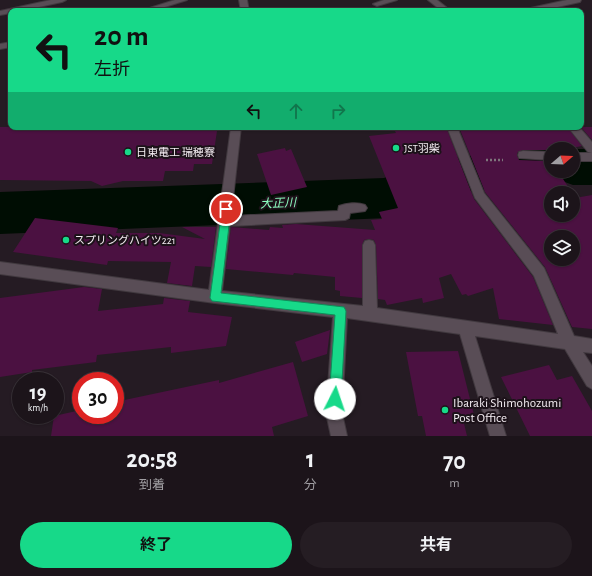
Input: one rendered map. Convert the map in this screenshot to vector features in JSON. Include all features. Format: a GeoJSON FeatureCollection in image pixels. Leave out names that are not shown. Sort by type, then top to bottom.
{"type":"FeatureCollection","features":[{"type":"Feature","properties":{"kind":"street"},"geometry":{"type":"LineString","coordinates":[[24,8],[62,0]]}},
{"type":"Feature","properties":{"kind":"street"},"geometry":{"type":"LineString","coordinates":[[155,8],[183,0]]}},
{"type":"Feature","properties":{"kind":"street"},"geometry":{"type":"LineString","coordinates":[[377,4],[393,0]]}},
{"type":"Feature","properties":{"kind":"street"},"geometry":{"type":"LineString","coordinates":[[432,0],[443,8]]}},
{"type":"Feature","properties":{"kind":"street"},"geometry":{"type":"LineString","coordinates":[[542,8],[577,0]]}},
{"type":"Feature","properties":{"kind":"street"},"geometry":{"type":"LineString","coordinates":[[215,298],[236,130]]}},
{"type":"Feature","properties":{"kind":"street"},"geometry":{"type":"LineString","coordinates":[[453,130],[479,195],[539,272],[569,342],[592,381]]}},
{"type":"Feature","properties":{"kind":"street"},"geometry":{"type":"LineString","coordinates":[[576,130],[592,149]]}},
{"type":"Feature","properties":{"kind":"street"},"geometry":{"type":"LineString","coordinates":[[523,155],[544,156]]}},
{"type":"Feature","properties":{"kind":"street"},"geometry":{"type":"LineString","coordinates":[[580,157],[592,157]]}},
{"type":"Feature","properties":{"kind":"street"},"geometry":{"type":"LineString","coordinates":[[225,221],[345,215],[343,209],[361,208]]}},
{"type":"Feature","properties":{"kind":"street"},"geometry":{"type":"LineString","coordinates":[[369,245],[370,314]]}},
{"type":"Feature","properties":{"kind":"street"},"geometry":{"type":"LineString","coordinates":[[0,268],[215,298],[370,314],[592,346]]}},
{"type":"Feature","properties":{"kind":"street"},"geometry":{"type":"LineString","coordinates":[[339,436],[334,413],[340,311]]}},
{"type":"Feature","properties":{"kind":"street"},"geometry":{"type":"LineString","coordinates":[[465,327],[498,436]]}},
{"type":"Feature","properties":{"kind":"path"},"geometry":{"type":"LineString","coordinates":[[466,163],[522,159],[523,155]]}},
{"type":"Feature","properties":{"kind":"building","name":"日東電工 瑞穂寮"},"geometry":{"type":"Polygon","coordinates":[[[0,127],[8,127],[8,130],[217,131],[212,164],[194,164],[193,171],[165,171],[163,181],[123,181],[102,186],[91,181],[0,180],[0,127]]]}},
{"type":"Feature","properties":{"kind":"building"},"geometry":{"type":"Polygon","coordinates":[[[584,127],[592,127],[592,140],[584,130],[584,127]]]}},
{"type":"Feature","properties":{"kind":"building"},"geometry":{"type":"Polygon","coordinates":[[[394,130],[447,130],[474,199],[533,277],[553,325],[499,319],[493,288],[468,296],[466,294],[462,295],[451,274],[439,278],[444,298],[423,303],[422,298],[387,305],[385,300],[378,299],[376,245],[374,240],[369,239],[364,240],[362,245],[362,298],[340,296],[340,291],[335,290],[335,277],[226,269],[231,227],[269,230],[270,227],[283,228],[282,225],[296,224],[375,230],[371,220],[382,219],[379,212],[398,208],[369,136],[396,133],[394,130]]]}},
{"type":"Feature","properties":{"kind":"building"},"geometry":{"type":"Polygon","coordinates":[[[460,130],[569,130],[579,142],[544,142],[544,150],[523,150],[518,152],[517,155],[519,160],[544,161],[544,178],[562,178],[568,186],[544,186],[544,222],[580,222],[580,197],[592,195],[592,329],[572,327],[544,266],[580,266],[580,230],[544,230],[544,266],[485,192],[460,130]]]}},
{"type":"Feature","properties":{"kind":"building"},"geometry":{"type":"Polygon","coordinates":[[[285,148],[286,151],[291,149],[307,187],[271,195],[257,154],[285,148]]]}},
{"type":"Feature","properties":{"kind":"building"},"geometry":{"type":"Polygon","coordinates":[[[35,218],[118,228],[116,233],[159,233],[205,239],[182,227],[216,227],[211,267],[195,266],[192,286],[167,283],[171,262],[108,261],[107,265],[13,252],[35,218]]]}},
{"type":"Feature","properties":{"kind":"building"},"geometry":{"type":"Polygon","coordinates":[[[84,287],[102,289],[98,311],[163,304],[164,298],[190,301],[188,312],[232,317],[226,346],[171,353],[171,347],[97,355],[96,362],[32,370],[32,372],[12,372],[12,375],[0,377],[0,298],[84,287]]]}},
{"type":"Feature","properties":{"kind":"building"},"geometry":{"type":"Polygon","coordinates":[[[330,330],[327,354],[302,362],[295,342],[330,330]]]}},
{"type":"Feature","properties":{"kind":"building"},"geometry":{"type":"Polygon","coordinates":[[[458,351],[474,415],[462,415],[467,436],[426,436],[422,416],[418,416],[406,352],[458,351]]]}},
{"type":"Feature","properties":{"kind":"building"},"geometry":{"type":"Polygon","coordinates":[[[293,362],[308,416],[272,427],[274,436],[51,436],[53,424],[64,424],[64,414],[72,412],[72,424],[124,424],[124,400],[219,380],[219,383],[293,362]]]}},
{"type":"Feature","properties":{"kind":"building"},"geometry":{"type":"Polygon","coordinates":[[[549,365],[557,380],[572,376],[592,411],[592,436],[530,436],[501,377],[549,365]]]}},
{"type":"Feature","properties":{"kind":"waterway","name":"大正川"},"geometry":{"type":"LineString","coordinates":[[0,213],[388,198],[432,178],[529,167],[544,167]]}},
{"type":"Feature","properties":{"kind":"waterway","name":"大正川"},"geometry":{"type":"LineString","coordinates":[[580,167],[592,167]]}},
{"type":"Feature","properties":{"kind":"place","name":"JST羽柴"},"geometry":{"type":"Point","coordinates":[396,148]}},
{"type":"Feature","properties":{"kind":"place","name":"日東電工 瑞穂寮"},"geometry":{"type":"Point","coordinates":[128,152]}},
{"type":"Feature","properties":{"kind":"place","name":"スプリングハイツ221"},"geometry":{"type":"Point","coordinates":[66,240]}},
{"type":"Feature","properties":{"kind":"place","name":"Ibaraki Shimohozumi Post Office"},"geometry":{"type":"Point","coordinates":[445,410]}},
{"type":"Feature","properties":{"kind":"route"},"geometry":{"type":"LineString","coordinates":[[226,209],[215,298],[340,311],[335,399]]}}]}
